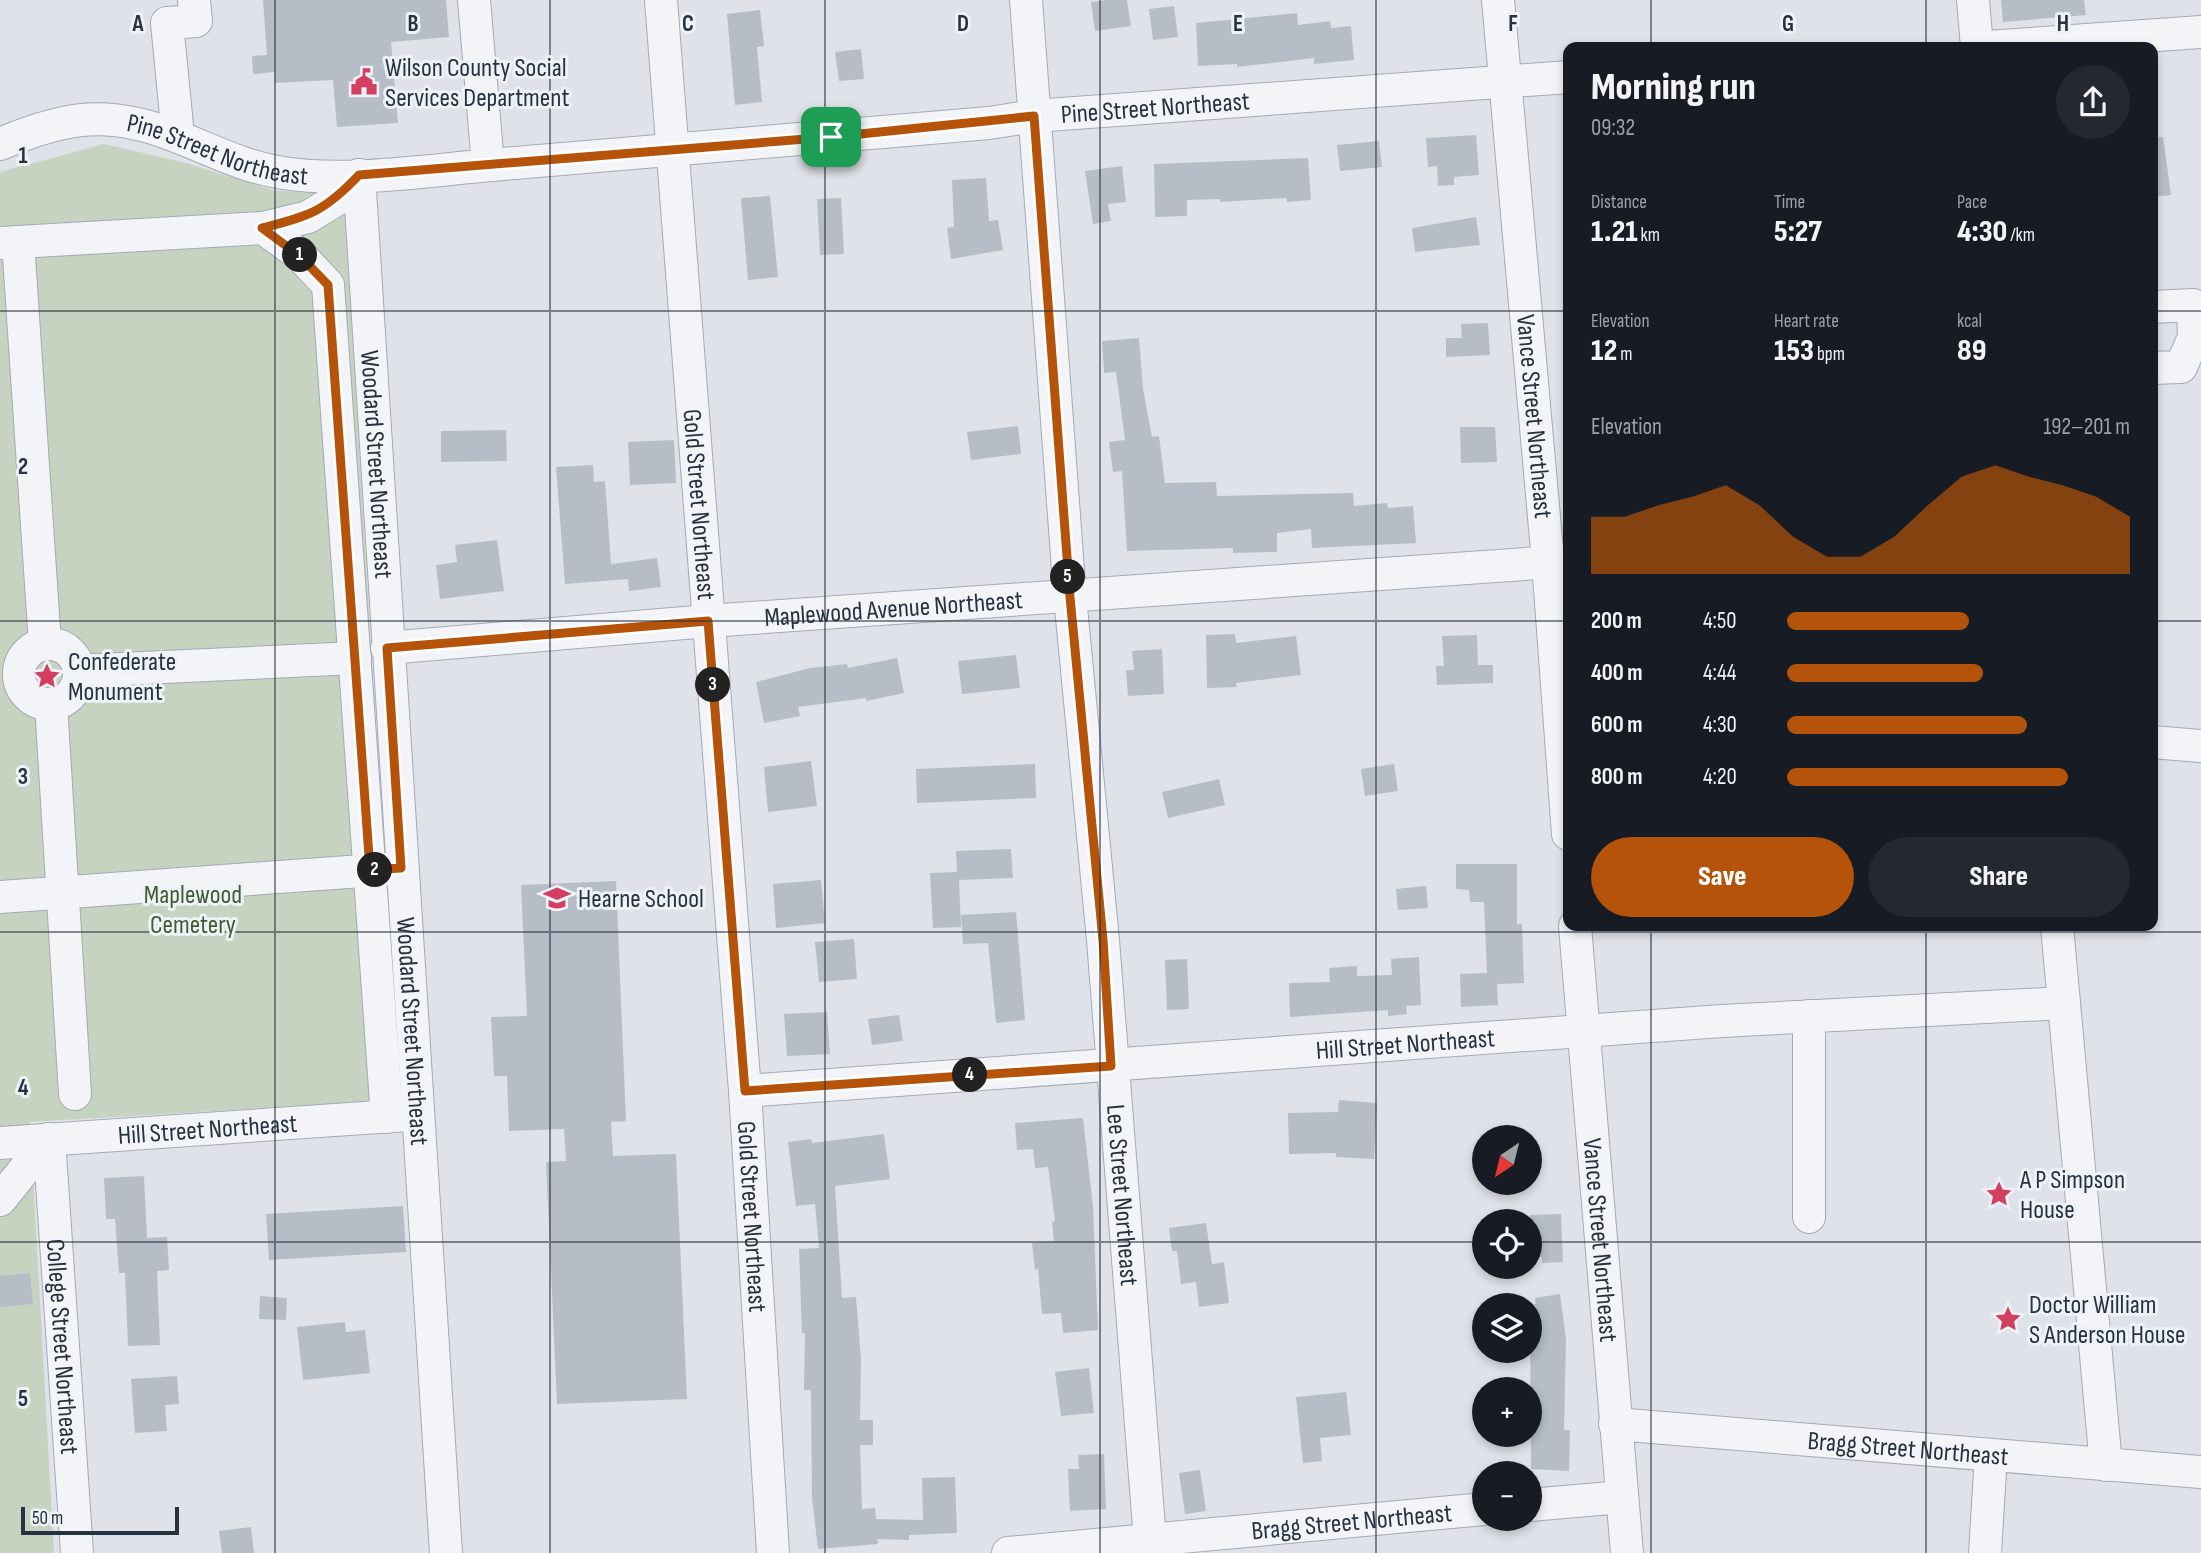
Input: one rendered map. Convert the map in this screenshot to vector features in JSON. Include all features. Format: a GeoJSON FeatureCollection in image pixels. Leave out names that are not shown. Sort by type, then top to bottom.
{"type":"FeatureCollection","features":[{"type":"Feature","properties":{"kind":"street"},"geometry":{"type":"LineString","coordinates":[[178,136],[167,23],[196,21],[194,0]]}},
{"type":"Feature","properties":{"kind":"street"},"geometry":{"type":"LineString","coordinates":[[474,0],[488,165]]}},
{"type":"Feature","properties":{"kind":"street","name":"Gold Street Northeast"},"geometry":{"type":"LineString","coordinates":[[661,0],[745,1091],[773,1553]]}},
{"type":"Feature","properties":{"kind":"street","name":"Lee Street Northeast"},"geometry":{"type":"LineString","coordinates":[[1026,0],[1070,597],[1103,940],[1150,1546]]}},
{"type":"Feature","properties":{"kind":"street","name":"Vance Street Northeast"},"geometry":{"type":"LineString","coordinates":[[1498,0],[1558,561],[1563,698]]}},
{"type":"Feature","properties":{"kind":"street"},"geometry":{"type":"LineString","coordinates":[[1973,0],[1977,42]]}},
{"type":"Feature","properties":{"kind":"street"},"geometry":{"type":"LineString","coordinates":[[2058,42],[2201,32]]}},
{"type":"Feature","properties":{"kind":"street","name":"Pine Street Northeast"},"geometry":{"type":"LineString","coordinates":[[0,144],[43,126],[104,118],[138,123],[178,136],[231,161],[264,170],[295,175],[359,175],[672,151],[989,123],[1034,116],[1563,77]]}},
{"type":"Feature","properties":{"kind":"street"},"geometry":{"type":"LineString","coordinates":[[45,644],[9,243],[262,228],[307,217],[336,200],[359,175]]}},
{"type":"Feature","properties":{"kind":"street","name":"Woodard Street Northeast"},"geometry":{"type":"LineString","coordinates":[[359,175],[387,648],[386,869],[402,1116],[446,1553]]}},
{"type":"Feature","properties":{"kind":"street"},"geometry":{"type":"LineString","coordinates":[[0,897],[386,869],[355,658],[328,285],[300,256],[262,228]]}},
{"type":"Feature","properties":{"kind":"street"},"geometry":{"type":"LineString","coordinates":[[2158,306],[2197,301],[2194,337],[2181,367],[2158,369]]}},
{"type":"Feature","properties":{"kind":"street","name":"Maplewood Avenue Northeast"},"geometry":{"type":"LineString","coordinates":[[387,648],[708,621],[1558,561]]}},
{"type":"Feature","properties":{"kind":"street"},"geometry":{"type":"LineString","coordinates":[[45,644],[65,648],[73,655],[79,671],[77,685],[72,694],[51,704],[36,702],[28,697],[9,677],[26,653],[45,644]]}},
{"type":"Feature","properties":{"kind":"street"},"geometry":{"type":"LineString","coordinates":[[79,671],[355,658]]}},
{"type":"Feature","properties":{"kind":"street"},"geometry":{"type":"LineString","coordinates":[[51,704],[75,1094]]}},
{"type":"Feature","properties":{"kind":"street"},"geometry":{"type":"LineString","coordinates":[[2158,742],[2201,746]]}},
{"type":"Feature","properties":{"kind":"street","name":"Vance Street Northeast"},"geometry":{"type":"LineString","coordinates":[[1575,931],[1627,1553]]}},
{"type":"Feature","properties":{"kind":"street"},"geometry":{"type":"LineString","coordinates":[[2057,931],[2106,1465]]}},
{"type":"Feature","properties":{"kind":"street","name":"Hill Street Northeast"},"geometry":{"type":"LineString","coordinates":[[745,1091],[1583,1031],[2064,1003]]}},
{"type":"Feature","properties":{"kind":"street"},"geometry":{"type":"LineString","coordinates":[[1809,1016],[1809,1217]]}},
{"type":"Feature","properties":{"kind":"street","name":"Hill Street Northeast"},"geometry":{"type":"LineString","coordinates":[[0,1143],[402,1116]]}},
{"type":"Feature","properties":{"kind":"street"},"geometry":{"type":"LineString","coordinates":[[0,1200],[49,1139]]}},
{"type":"Feature","properties":{"kind":"street","name":"College Street Northeast"},"geometry":{"type":"LineString","coordinates":[[49,1139],[76,1553]]}},
{"type":"Feature","properties":{"kind":"street","name":"Bragg Street Northeast"},"geometry":{"type":"LineString","coordinates":[[1615,1424],[2201,1472]]}},
{"type":"Feature","properties":{"kind":"street"},"geometry":{"type":"LineString","coordinates":[[1985,1553],[1991,1455]]}},
{"type":"Feature","properties":{"kind":"street"},"geometry":{"type":"LineString","coordinates":[[1542,1504],[1622,1497]]}},
{"type":"Feature","properties":{"kind":"street","name":"Bragg Street Northeast"},"geometry":{"type":"LineString","coordinates":[[1008,1553],[1150,1546],[1472,1510]]}},
{"type":"Feature","properties":{"kind":"green space","name":"Maplewood Cemetery"},"geometry":{"type":"Polygon","coordinates":[[[104,144],[182,162],[276,191],[344,193],[398,1100],[30,1122],[54,1553],[0,1553],[0,172],[104,144]]]}},
{"type":"Feature","properties":{"kind":"building","name":"Wilson County Social Services Department"},"geometry":{"type":"Polygon","coordinates":[[[263,0],[446,0],[449,37],[391,42],[398,123],[337,127],[333,80],[275,83],[274,72],[253,74],[252,56],[267,55],[263,0]]]}},
{"type":"Feature","properties":{"kind":"building"},"geometry":{"type":"Polygon","coordinates":[[[1127,0],[1131,26],[1095,31],[1091,2],[1127,0]]]}},
{"type":"Feature","properties":{"kind":"building"},"geometry":{"type":"Polygon","coordinates":[[[2001,0],[2084,0],[2086,15],[2003,22],[2001,0]]]}},
{"type":"Feature","properties":{"kind":"building"},"geometry":{"type":"Polygon","coordinates":[[[1174,6],[1178,37],[1153,40],[1149,9],[1174,6]]]}},
{"type":"Feature","properties":{"kind":"building"},"geometry":{"type":"Polygon","coordinates":[[[760,10],[764,46],[757,47],[762,102],[735,105],[727,14],[760,10]]]}},
{"type":"Feature","properties":{"kind":"building"},"geometry":{"type":"Polygon","coordinates":[[[1297,13],[1298,25],[1330,21],[1331,28],[1351,26],[1354,60],[1314,64],[1314,58],[1237,67],[1237,64],[1198,66],[1196,23],[1297,13]]]}},
{"type":"Feature","properties":{"kind":"building"},"geometry":{"type":"Polygon","coordinates":[[[861,49],[864,79],[839,81],[835,52],[861,49]]]}},
{"type":"Feature","properties":{"kind":"building"},"geometry":{"type":"Polygon","coordinates":[[[1476,135],[1479,175],[1454,177],[1454,185],[1438,186],[1437,166],[1428,167],[1426,138],[1476,135]]]}},
{"type":"Feature","properties":{"kind":"building"},"geometry":{"type":"Polygon","coordinates":[[[2158,137],[2163,137],[2171,195],[2158,196],[2158,137]]]}},
{"type":"Feature","properties":{"kind":"building"},"geometry":{"type":"Polygon","coordinates":[[[1379,141],[1382,167],[1340,171],[1337,145],[1379,141]]]}},
{"type":"Feature","properties":{"kind":"building"},"geometry":{"type":"Polygon","coordinates":[[[1308,158],[1311,200],[1187,200],[1187,216],[1155,217],[1154,164],[1308,158]]]}},
{"type":"Feature","properties":{"kind":"building"},"geometry":{"type":"Polygon","coordinates":[[[1122,166],[1126,202],[1108,204],[1111,221],[1093,224],[1085,171],[1122,166]]]}},
{"type":"Feature","properties":{"kind":"building"},"geometry":{"type":"Polygon","coordinates":[[[986,178],[989,221],[998,220],[1003,250],[951,259],[947,228],[954,227],[952,180],[986,178]]]}},
{"type":"Feature","properties":{"kind":"building"},"geometry":{"type":"Polygon","coordinates":[[[770,196],[778,277],[748,280],[741,198],[770,196]]]}},
{"type":"Feature","properties":{"kind":"building"},"geometry":{"type":"Polygon","coordinates":[[[841,198],[844,254],[820,255],[817,199],[841,198]]]}},
{"type":"Feature","properties":{"kind":"building"},"geometry":{"type":"Polygon","coordinates":[[[1476,217],[1480,245],[1415,252],[1412,228],[1476,217]]]}},
{"type":"Feature","properties":{"kind":"building"},"geometry":{"type":"Polygon","coordinates":[[[1488,323],[1490,355],[1446,357],[1446,338],[1462,338],[1461,324],[1488,323]]]}},
{"type":"Feature","properties":{"kind":"building"},"geometry":{"type":"Polygon","coordinates":[[[1139,338],[1143,389],[1152,437],[1159,436],[1165,483],[1216,482],[1217,496],[1353,493],[1354,506],[1387,503],[1388,508],[1413,506],[1416,543],[1312,548],[1311,529],[1277,533],[1277,552],[1233,553],[1233,548],[1127,551],[1122,471],[1113,472],[1109,442],[1125,440],[1116,372],[1104,373],[1102,341],[1139,338]]]}},
{"type":"Feature","properties":{"kind":"building"},"geometry":{"type":"Polygon","coordinates":[[[1018,426],[1021,454],[971,460],[967,432],[1018,426]]]}},
{"type":"Feature","properties":{"kind":"building"},"geometry":{"type":"Polygon","coordinates":[[[1460,427],[1495,427],[1497,462],[1461,463],[1460,427]]]}},
{"type":"Feature","properties":{"kind":"building"},"geometry":{"type":"Polygon","coordinates":[[[506,430],[507,461],[441,462],[441,431],[506,430]]]}},
{"type":"Feature","properties":{"kind":"building"},"geometry":{"type":"Polygon","coordinates":[[[674,440],[676,483],[630,485],[628,442],[674,440]]]}},
{"type":"Feature","properties":{"kind":"building"},"geometry":{"type":"Polygon","coordinates":[[[593,465],[594,482],[605,481],[611,564],[657,558],[661,587],[629,591],[628,579],[565,584],[556,467],[593,465]]]}},
{"type":"Feature","properties":{"kind":"building"},"geometry":{"type":"Polygon","coordinates":[[[497,540],[504,591],[440,599],[436,565],[457,562],[455,545],[497,540]]]}},
{"type":"Feature","properties":{"kind":"building"},"geometry":{"type":"Polygon","coordinates":[[[1235,634],[1236,643],[1296,636],[1301,675],[1236,683],[1237,687],[1207,688],[1206,635],[1235,634]]]}},
{"type":"Feature","properties":{"kind":"building"},"geometry":{"type":"Polygon","coordinates":[[[1477,635],[1478,665],[1493,665],[1493,683],[1437,685],[1436,666],[1444,666],[1442,636],[1477,635]]]}},
{"type":"Feature","properties":{"kind":"building"},"geometry":{"type":"Polygon","coordinates":[[[1162,649],[1164,694],[1128,696],[1126,670],[1134,670],[1132,651],[1162,649]]]}},
{"type":"Feature","properties":{"kind":"building"},"geometry":{"type":"Polygon","coordinates":[[[1016,655],[1020,688],[962,694],[958,661],[1016,655]]]}},
{"type":"Feature","properties":{"kind":"building"},"geometry":{"type":"Polygon","coordinates":[[[897,658],[904,693],[866,701],[866,698],[798,707],[800,716],[764,723],[756,682],[810,668],[847,664],[848,668],[897,658]]]}},
{"type":"Feature","properties":{"kind":"building"},"geometry":{"type":"Polygon","coordinates":[[[811,761],[817,806],[768,812],[764,767],[811,761]]]}},
{"type":"Feature","properties":{"kind":"building"},"geometry":{"type":"Polygon","coordinates":[[[1035,764],[1036,798],[917,803],[916,769],[1035,764]]]}},
{"type":"Feature","properties":{"kind":"building"},"geometry":{"type":"Polygon","coordinates":[[[1394,764],[1398,791],[1365,796],[1361,769],[1394,764]]]}},
{"type":"Feature","properties":{"kind":"building"},"geometry":{"type":"Polygon","coordinates":[[[1219,779],[1225,805],[1168,818],[1162,792],[1219,779]]]}},
{"type":"Feature","properties":{"kind":"building"},"geometry":{"type":"Polygon","coordinates":[[[1011,849],[1013,878],[959,880],[961,927],[933,928],[930,873],[957,872],[956,851],[1011,849]]]}},
{"type":"Feature","properties":{"kind":"building"},"geometry":{"type":"Polygon","coordinates":[[[1456,864],[1517,864],[1517,924],[1522,924],[1524,983],[1497,984],[1498,1005],[1461,1007],[1460,974],[1487,973],[1484,902],[1470,902],[1469,890],[1456,889],[1456,864]]]}},
{"type":"Feature","properties":{"kind":"building"},"geometry":{"type":"Polygon","coordinates":[[[821,880],[825,923],[776,928],[773,884],[821,880]]]}},
{"type":"Feature","properties":{"kind":"building"},"geometry":{"type":"Polygon","coordinates":[[[616,881],[626,1121],[611,1122],[613,1156],[676,1154],[687,1399],[557,1404],[546,1162],[566,1161],[564,1129],[509,1131],[507,1076],[494,1076],[491,1017],[527,1016],[521,885],[616,881]]]}},
{"type":"Feature","properties":{"kind":"building"},"geometry":{"type":"Polygon","coordinates":[[[1426,886],[1428,908],[1398,910],[1396,889],[1426,886]]]}},
{"type":"Feature","properties":{"kind":"building"},"geometry":{"type":"Polygon","coordinates":[[[1016,912],[1025,1020],[996,1023],[988,943],[963,944],[961,915],[1016,912]]]}},
{"type":"Feature","properties":{"kind":"building"},"geometry":{"type":"Polygon","coordinates":[[[854,939],[857,979],[819,982],[815,942],[854,939]]]}},
{"type":"Feature","properties":{"kind":"building"},"geometry":{"type":"Polygon","coordinates":[[[1419,957],[1421,1005],[1406,1006],[1407,1014],[1388,1016],[1388,1010],[1290,1017],[1289,983],[1330,982],[1329,968],[1357,966],[1357,976],[1392,975],[1391,959],[1419,957]]]}},
{"type":"Feature","properties":{"kind":"building"},"geometry":{"type":"Polygon","coordinates":[[[1187,959],[1189,1009],[1167,1010],[1165,960],[1187,959]]]}},
{"type":"Feature","properties":{"kind":"building"},"geometry":{"type":"Polygon","coordinates":[[[827,1012],[830,1054],[787,1056],[784,1014],[827,1012]]]}},
{"type":"Feature","properties":{"kind":"building"},"geometry":{"type":"Polygon","coordinates":[[[899,1015],[903,1041],[872,1045],[868,1019],[899,1015]]]}},
{"type":"Feature","properties":{"kind":"building"},"geometry":{"type":"Polygon","coordinates":[[[1339,1100],[1377,1103],[1374,1159],[1336,1157],[1336,1153],[1289,1154],[1288,1113],[1338,1112],[1339,1100]]]}},
{"type":"Feature","properties":{"kind":"building"},"geometry":{"type":"Polygon","coordinates":[[[1083,1118],[1093,1207],[1098,1330],[1063,1333],[1061,1313],[1042,1314],[1038,1269],[1035,1270],[1032,1243],[1054,1241],[1052,1222],[1055,1221],[1048,1167],[1035,1168],[1033,1149],[1017,1150],[1015,1123],[1083,1118]]]}},
{"type":"Feature","properties":{"kind":"building"},"geometry":{"type":"Polygon","coordinates":[[[884,1134],[890,1179],[835,1186],[842,1298],[856,1297],[861,1359],[860,1420],[873,1420],[873,1445],[860,1445],[862,1509],[875,1508],[876,1519],[923,1520],[922,1478],[955,1477],[957,1533],[909,1535],[909,1540],[877,1539],[878,1544],[818,1549],[812,1498],[811,1390],[804,1390],[805,1333],[802,1333],[799,1249],[819,1248],[815,1204],[796,1206],[788,1142],[811,1139],[812,1143],[884,1134]]]}},
{"type":"Feature","properties":{"kind":"building"},"geometry":{"type":"Polygon","coordinates":[[[144,1176],[147,1238],[167,1237],[169,1270],[157,1271],[160,1345],[128,1346],[125,1273],[119,1273],[115,1219],[106,1219],[104,1178],[144,1176]]]}},
{"type":"Feature","properties":{"kind":"building"},"geometry":{"type":"Polygon","coordinates":[[[403,1206],[406,1252],[269,1260],[266,1214],[403,1206]]]}},
{"type":"Feature","properties":{"kind":"building"},"geometry":{"type":"Polygon","coordinates":[[[1561,1214],[1563,1262],[1542,1263],[1542,1215],[1561,1214]]]}},
{"type":"Feature","properties":{"kind":"building"},"geometry":{"type":"Polygon","coordinates":[[[1206,1223],[1212,1264],[1224,1262],[1229,1303],[1199,1307],[1196,1282],[1181,1284],[1177,1251],[1172,1251],[1169,1228],[1206,1223]]]}},
{"type":"Feature","properties":{"kind":"building"},"geometry":{"type":"Polygon","coordinates":[[[30,1273],[33,1304],[0,1307],[0,1276],[30,1273]]]}},
{"type":"Feature","properties":{"kind":"building"},"geometry":{"type":"Polygon","coordinates":[[[1560,1294],[1566,1339],[1564,1430],[1570,1430],[1569,1471],[1542,1470],[1542,1461],[1531,1461],[1531,1447],[1542,1447],[1542,1377],[1530,1377],[1530,1363],[1542,1363],[1542,1297],[1560,1294]]]}},
{"type":"Feature","properties":{"kind":"building"},"geometry":{"type":"Polygon","coordinates":[[[260,1296],[287,1298],[286,1320],[259,1319],[260,1296]]]}},
{"type":"Feature","properties":{"kind":"building"},"geometry":{"type":"Polygon","coordinates":[[[345,1322],[346,1332],[365,1330],[370,1373],[303,1380],[297,1327],[345,1322]]]}},
{"type":"Feature","properties":{"kind":"building"},"geometry":{"type":"Polygon","coordinates":[[[1089,1368],[1094,1413],[1061,1416],[1055,1372],[1089,1368]]]}},
{"type":"Feature","properties":{"kind":"building"},"geometry":{"type":"Polygon","coordinates":[[[177,1376],[179,1404],[165,1405],[167,1431],[135,1433],[131,1379],[177,1376]]]}},
{"type":"Feature","properties":{"kind":"building"},"geometry":{"type":"Polygon","coordinates":[[[1346,1392],[1351,1435],[1320,1438],[1322,1461],[1303,1463],[1296,1397],[1346,1392]]]}},
{"type":"Feature","properties":{"kind":"building"},"geometry":{"type":"Polygon","coordinates":[[[1104,1454],[1106,1509],[1070,1511],[1068,1469],[1079,1469],[1078,1455],[1104,1454]]]}},
{"type":"Feature","properties":{"kind":"building"},"geometry":{"type":"Polygon","coordinates":[[[1200,1470],[1206,1511],[1185,1514],[1179,1473],[1200,1470]]]}},
{"type":"Feature","properties":{"kind":"building"},"geometry":{"type":"Polygon","coordinates":[[[251,1527],[254,1553],[222,1553],[219,1531],[251,1527]]]}},
{"type":"Feature","properties":{"kind":"place","name":"Wilson County Social Services Department"},"geometry":{"type":"Point","coordinates":[364,82]}},
{"type":"Feature","properties":{"kind":"place","name":"Confederate Monument"},"geometry":{"type":"Point","coordinates":[47,676]}},
{"type":"Feature","properties":{"kind":"place","name":"Hearne School"},"geometry":{"type":"Point","coordinates":[557,898]}},
{"type":"Feature","properties":{"kind":"place","name":"A P Simpson House"},"geometry":{"type":"Point","coordinates":[1999,1194]}},
{"type":"Feature","properties":{"kind":"place","name":"Doctor William S Anderson House"},"geometry":{"type":"Point","coordinates":[2008,1319]}},
{"type":"Feature","properties":{"kind":"route"},"geometry":{"type":"LineString","coordinates":[[1034,116],[1070,597],[1103,940],[1111,1066],[745,1091],[708,621],[387,648],[401,868],[370,870],[328,285],[300,256],[262,228],[307,217],[336,200],[359,175],[831,137],[989,123],[1034,116]]}}]}
